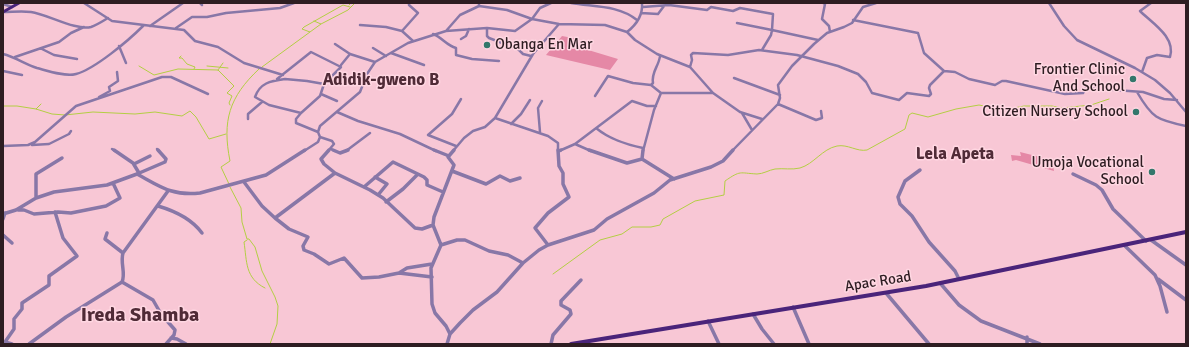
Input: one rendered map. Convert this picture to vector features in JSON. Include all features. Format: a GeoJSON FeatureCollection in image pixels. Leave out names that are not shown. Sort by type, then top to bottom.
{"type":"FeatureCollection","features":[{"type":"Feature","properties":{"kind":"main road"},"geometry":{"type":"LineString","coordinates":[[3,12],[19,3]]}},
{"type":"Feature","properties":{"kind":"main road","name":"Apac Road"},"geometry":{"type":"LineString","coordinates":[[571,344],[940,284],[1186,232]]}},
{"type":"Feature","properties":{"kind":"street"},"geometry":{"type":"LineString","coordinates":[[84,3],[112,21],[143,26],[176,28],[186,32],[195,41],[218,47],[244,63],[283,75]]}},
{"type":"Feature","properties":{"kind":"street"},"geometry":{"type":"LineString","coordinates":[[150,26],[183,3]]}},
{"type":"Feature","properties":{"kind":"street"},"geometry":{"type":"LineString","coordinates":[[176,28],[192,17],[207,17],[226,12],[244,12],[282,8],[294,3]]}},
{"type":"Feature","properties":{"kind":"street"},"geometry":{"type":"LineString","coordinates":[[402,31],[418,13],[409,6],[409,3]]}},
{"type":"Feature","properties":{"kind":"street"},"geometry":{"type":"LineString","coordinates":[[433,225],[424,229],[417,229],[407,223],[402,216],[378,195],[335,173],[322,161],[322,157],[331,149],[334,143],[320,137],[318,132],[321,125],[360,92],[367,74],[375,62],[413,41],[446,31],[487,28],[515,31],[532,19],[542,7],[552,3]]}},
{"type":"Feature","properties":{"kind":"street"},"geometry":{"type":"LineString","coordinates":[[571,3],[616,10],[630,14],[637,20]]}},
{"type":"Feature","properties":{"kind":"street"},"geometry":{"type":"LineString","coordinates":[[627,32],[634,28],[643,7],[642,3]]}},
{"type":"Feature","properties":{"kind":"street"},"geometry":{"type":"LineString","coordinates":[[824,3],[822,18],[829,26],[830,32]]}},
{"type":"Feature","properties":{"kind":"street"},"geometry":{"type":"LineString","coordinates":[[447,344],[450,334],[468,315],[497,292],[523,263],[548,245],[594,230],[607,219],[654,193],[666,182],[718,164],[727,157],[778,104],[780,96],[778,89],[780,81],[801,57],[823,35],[848,26],[861,6],[876,3]]}},
{"type":"Feature","properties":{"kind":"street"},"geometry":{"type":"LineString","coordinates":[[1049,3],[1060,21],[1076,40],[1142,72],[1164,87],[1186,112]]}},
{"type":"Feature","properties":{"kind":"street"},"geometry":{"type":"LineString","coordinates":[[1142,72],[1147,58],[1157,55],[1170,57],[1172,50],[1170,41],[1140,11],[1151,3]]}},
{"type":"Feature","properties":{"kind":"street"},"geometry":{"type":"LineString","coordinates":[[3,4],[12,7]]}},
{"type":"Feature","properties":{"kind":"street"},"geometry":{"type":"LineString","coordinates":[[446,31],[460,15],[479,5],[507,10],[532,19],[558,24],[606,25],[627,32],[635,40],[660,56],[690,67],[703,80],[713,94],[740,112],[762,119]]}},
{"type":"Feature","properties":{"kind":"street"},"geometry":{"type":"LineString","coordinates":[[643,7],[670,5],[707,10],[711,7],[733,11],[740,8],[773,14],[771,35],[762,50]]}},
{"type":"Feature","properties":{"kind":"street"},"geometry":{"type":"LineString","coordinates":[[641,13],[658,14],[664,6]]}},
{"type":"Feature","properties":{"kind":"street"},"geometry":{"type":"LineString","coordinates":[[3,12],[31,12],[61,22],[91,27],[108,18]]}},
{"type":"Feature","properties":{"kind":"street"},"geometry":{"type":"LineString","coordinates":[[853,20],[918,33],[924,53],[944,71],[955,72],[969,79],[995,85],[1002,81],[1006,81],[1068,94],[1083,93],[1085,88],[1089,87],[1147,93],[1164,99],[1177,100]]}},
{"type":"Feature","properties":{"kind":"street"},"geometry":{"type":"LineString","coordinates":[[736,23],[818,40]]}},
{"type":"Feature","properties":{"kind":"street"},"geometry":{"type":"LineString","coordinates":[[449,156],[456,146],[473,131],[485,127],[495,118],[520,75],[530,62],[531,56],[558,24]]}},
{"type":"Feature","properties":{"kind":"street"},"geometry":{"type":"LineString","coordinates":[[360,25],[386,27],[402,31],[406,33],[413,41]]}},
{"type":"Feature","properties":{"kind":"street"},"geometry":{"type":"LineString","coordinates":[[14,57],[63,41],[71,33],[84,26]]}},
{"type":"Feature","properties":{"kind":"street"},"geometry":{"type":"LineString","coordinates":[[3,54],[14,57],[38,68],[73,75],[84,71],[135,34],[143,26]]}},
{"type":"Feature","properties":{"kind":"street"},"geometry":{"type":"LineString","coordinates":[[487,28],[487,36],[489,38],[518,49],[523,54],[531,56]]}},
{"type":"Feature","properties":{"kind":"street"},"geometry":{"type":"LineString","coordinates":[[461,39],[466,36],[469,29]]}},
{"type":"Feature","properties":{"kind":"street"},"geometry":{"type":"LineString","coordinates":[[433,34],[442,38],[448,46],[456,48],[454,53],[456,55],[470,60],[475,58],[499,61]]}},
{"type":"Feature","properties":{"kind":"street"},"geometry":{"type":"LineString","coordinates":[[335,44],[350,54],[375,62]]}},
{"type":"Feature","properties":{"kind":"street"},"geometry":{"type":"LineString","coordinates":[[119,46],[126,63]]}},
{"type":"Feature","properties":{"kind":"street"},"geometry":{"type":"LineString","coordinates":[[373,48],[386,56]]}},
{"type":"Feature","properties":{"kind":"street"},"geometry":{"type":"LineString","coordinates":[[42,49],[54,54],[77,59]]}},
{"type":"Feature","properties":{"kind":"street"},"geometry":{"type":"LineString","coordinates":[[690,67],[692,60],[691,55],[693,53],[728,56],[752,50],[762,50],[801,57],[852,71],[863,78],[872,92],[899,100],[907,93],[929,96],[931,94],[929,88],[930,85],[944,71]]}},
{"type":"Feature","properties":{"kind":"street"},"geometry":{"type":"LineString","coordinates":[[301,113],[279,108],[255,99],[256,91],[266,83],[283,75],[310,52],[341,65]]}},
{"type":"Feature","properties":{"kind":"street"},"geometry":{"type":"LineString","coordinates":[[318,132],[296,123],[296,119],[321,94],[324,84],[341,67],[350,54]]}},
{"type":"Feature","properties":{"kind":"street"},"geometry":{"type":"LineString","coordinates":[[391,54],[424,65]]}},
{"type":"Feature","properties":{"kind":"street"},"geometry":{"type":"LineString","coordinates":[[3,58],[9,55]]}},
{"type":"Feature","properties":{"kind":"street"},"geometry":{"type":"LineString","coordinates":[[651,86],[653,83],[652,76],[655,67],[659,64],[660,56]]}},
{"type":"Feature","properties":{"kind":"street"},"geometry":{"type":"LineString","coordinates":[[3,70],[22,75]]}},
{"type":"Feature","properties":{"kind":"street"},"geometry":{"type":"LineString","coordinates":[[96,100],[110,91],[110,87],[117,81],[117,72]]}},
{"type":"Feature","properties":{"kind":"street"},"geometry":{"type":"LineString","coordinates":[[28,145],[37,141],[75,107],[166,76],[208,94]]}},
{"type":"Feature","properties":{"kind":"street"},"geometry":{"type":"LineString","coordinates":[[595,96],[607,76],[651,86],[661,93],[696,92],[713,94]]}},
{"type":"Feature","properties":{"kind":"street"},"geometry":{"type":"LineString","coordinates":[[734,78],[780,96]]}},
{"type":"Feature","properties":{"kind":"street"},"geometry":{"type":"LineString","coordinates":[[276,79],[324,84]]}},
{"type":"Feature","properties":{"kind":"street"},"geometry":{"type":"LineString","coordinates":[[1137,92],[1148,112],[1155,118],[1161,121],[1186,126]]}},
{"type":"Feature","properties":{"kind":"street"},"geometry":{"type":"LineString","coordinates":[[642,159],[643,148],[661,93]]}},
{"type":"Feature","properties":{"kind":"street"},"geometry":{"type":"LineString","coordinates":[[321,94],[338,101]]}},
{"type":"Feature","properties":{"kind":"street"},"geometry":{"type":"LineString","coordinates":[[456,146],[428,135],[452,114],[460,99]]}},
{"type":"Feature","properties":{"kind":"street"},"geometry":{"type":"LineString","coordinates":[[511,124],[521,114],[530,100]]}},
{"type":"Feature","properties":{"kind":"street"},"geometry":{"type":"LineString","coordinates":[[540,132],[538,108],[542,101]]}},
{"type":"Feature","properties":{"kind":"street"},"geometry":{"type":"LineString","coordinates":[[559,151],[575,144],[632,101],[647,106],[656,106]]}},
{"type":"Feature","properties":{"kind":"street"},"geometry":{"type":"LineString","coordinates":[[248,119],[248,114],[262,102]]}},
{"type":"Feature","properties":{"kind":"street"},"geometry":{"type":"LineString","coordinates":[[778,104],[816,120],[822,118],[821,111]]}},
{"type":"Feature","properties":{"kind":"street"},"geometry":{"type":"LineString","coordinates":[[337,112],[356,121],[402,134],[421,145],[449,156],[454,164],[435,212],[433,225],[441,245],[432,264],[432,308],[446,326],[450,334]]}},
{"type":"Feature","properties":{"kind":"street"},"geometry":{"type":"LineString","coordinates":[[740,112],[752,130]]}},
{"type":"Feature","properties":{"kind":"street"},"geometry":{"type":"LineString","coordinates":[[495,118],[540,132],[556,141],[559,145],[563,184],[569,197],[548,213],[535,228],[548,245]]}},
{"type":"Feature","properties":{"kind":"street"},"geometry":{"type":"LineString","coordinates":[[596,128],[605,135],[615,138],[624,144],[643,148]]}},
{"type":"Feature","properties":{"kind":"street"},"geometry":{"type":"LineString","coordinates":[[3,146],[49,143],[69,134],[71,131]]}},
{"type":"Feature","properties":{"kind":"street"},"geometry":{"type":"LineString","coordinates":[[331,149],[340,154],[370,133]]}},
{"type":"Feature","properties":{"kind":"street"},"geometry":{"type":"LineString","coordinates":[[112,149],[134,164],[138,173],[168,191],[189,194],[200,193],[266,175],[315,144],[320,137]]}},
{"type":"Feature","properties":{"kind":"street"},"geometry":{"type":"LineString","coordinates":[[575,144],[579,147],[595,151],[624,162],[631,163],[642,159]]}},
{"type":"Feature","properties":{"kind":"street"},"geometry":{"type":"LineString","coordinates":[[16,210],[36,198],[60,191],[113,183],[166,162],[166,158],[157,149]]}},
{"type":"Feature","properties":{"kind":"street"},"geometry":{"type":"LineString","coordinates":[[134,164],[150,156]]}},
{"type":"Feature","properties":{"kind":"street"},"geometry":{"type":"LineString","coordinates":[[36,198],[36,174],[62,158]]}},
{"type":"Feature","properties":{"kind":"street"},"geometry":{"type":"LineString","coordinates":[[642,159],[674,179]]}},
{"type":"Feature","properties":{"kind":"street"},"geometry":{"type":"LineString","coordinates":[[364,187],[393,162],[427,180],[427,185],[429,187],[443,192]]}},
{"type":"Feature","properties":{"kind":"street"},"geometry":{"type":"LineString","coordinates":[[920,170],[905,181],[898,198],[900,204],[912,216],[929,242],[955,271],[959,279]]}},
{"type":"Feature","properties":{"kind":"street"},"geometry":{"type":"LineString","coordinates":[[452,171],[486,184],[500,176],[510,181],[520,178]]}},
{"type":"Feature","properties":{"kind":"street"},"geometry":{"type":"LineString","coordinates":[[275,218],[335,173]]}},
{"type":"Feature","properties":{"kind":"street"},"geometry":{"type":"LineString","coordinates":[[386,202],[403,189],[418,174]]}},
{"type":"Feature","properties":{"kind":"street"},"geometry":{"type":"LineString","coordinates":[[1073,174],[1096,185],[1102,190],[1112,209],[1149,240],[1186,265]]}},
{"type":"Feature","properties":{"kind":"street"},"geometry":{"type":"LineString","coordinates":[[375,177],[387,184],[378,195]]}},
{"type":"Feature","properties":{"kind":"street"},"geometry":{"type":"LineString","coordinates":[[244,182],[256,196],[263,209],[289,229],[308,237],[302,247],[304,250],[314,254],[329,264],[344,258],[362,278],[379,277],[399,273],[432,277]]}},
{"type":"Feature","properties":{"kind":"street"},"geometry":{"type":"LineString","coordinates":[[3,219],[4,213],[16,210],[24,210],[34,214],[55,212],[71,213],[99,208],[111,204],[121,197],[113,183]]}},
{"type":"Feature","properties":{"kind":"street"},"geometry":{"type":"LineString","coordinates":[[29,344],[66,316],[124,280],[120,261],[123,253],[168,191]]}},
{"type":"Feature","properties":{"kind":"street"},"geometry":{"type":"LineString","coordinates":[[158,206],[170,210],[194,223],[202,233]]}},
{"type":"Feature","properties":{"kind":"street"},"geometry":{"type":"LineString","coordinates":[[12,344],[4,342],[14,329],[14,319],[22,309],[22,303],[49,285],[50,276],[76,256],[76,253],[63,238],[55,212]]}},
{"type":"Feature","properties":{"kind":"street"},"geometry":{"type":"LineString","coordinates":[[107,233],[105,239],[123,253]]}},
{"type":"Feature","properties":{"kind":"street"},"geometry":{"type":"LineString","coordinates":[[3,235],[12,242]]}},
{"type":"Feature","properties":{"kind":"street"},"geometry":{"type":"LineString","coordinates":[[441,245],[457,240],[465,240],[488,251],[508,255],[523,263]]}},
{"type":"Feature","properties":{"kind":"street"},"geometry":{"type":"LineString","coordinates":[[1124,245],[1156,278],[1186,300]]}},
{"type":"Feature","properties":{"kind":"street"},"geometry":{"type":"LineString","coordinates":[[399,273],[407,268],[432,264]]}},
{"type":"Feature","properties":{"kind":"street"},"geometry":{"type":"LineString","coordinates":[[1156,278],[1167,312]]}},
{"type":"Feature","properties":{"kind":"street"},"geometry":{"type":"LineString","coordinates":[[551,344],[550,340],[554,332],[571,314],[570,310],[561,305],[561,301],[581,280]]}},
{"type":"Feature","properties":{"kind":"street"},"geometry":{"type":"LineString","coordinates":[[122,282],[153,300],[161,314],[175,330],[166,344]]}},
{"type":"Feature","properties":{"kind":"street"},"geometry":{"type":"LineString","coordinates":[[940,284],[956,304],[975,318],[998,329],[1026,337],[1040,344]]}},
{"type":"Feature","properties":{"kind":"street"},"geometry":{"type":"LineString","coordinates":[[886,293],[929,344]]}},
{"type":"Feature","properties":{"kind":"street"},"geometry":{"type":"LineString","coordinates":[[793,307],[809,344]]}},
{"type":"Feature","properties":{"kind":"street"},"geometry":{"type":"LineString","coordinates":[[753,314],[762,329],[774,344]]}},
{"type":"Feature","properties":{"kind":"street"},"geometry":{"type":"LineString","coordinates":[[708,321],[719,344]]}},
{"type":"Feature","properties":{"kind":"street"},"geometry":{"type":"LineString","coordinates":[[1026,337],[1026,344]]}},
{"type":"Feature","properties":{"kind":"street"},"geometry":{"type":"LineString","coordinates":[[171,338],[177,339],[186,344]]}},
{"type":"Feature","properties":{"kind":"shaded area"},"geometry":{"type":"Polygon","coordinates":[[[562,36],[578,39],[575,46],[618,59],[610,70],[546,55],[562,36]]]}},
{"type":"Feature","properties":{"kind":"shaded area"},"geometry":{"type":"Polygon","coordinates":[[[1020,152],[1052,160],[1054,171],[1016,160],[1012,161],[1011,155],[1021,156],[1020,152]]]}},
{"type":"Feature","properties":{"kind":"waterway"},"geometry":{"type":"LineString","coordinates":[[321,24],[348,10],[355,3]]}},
{"type":"Feature","properties":{"kind":"waterway"},"geometry":{"type":"LineString","coordinates":[[314,21],[343,5],[350,7]]}},
{"type":"Feature","properties":{"kind":"waterway"},"geometry":{"type":"LineString","coordinates":[[310,32],[302,29],[314,21]]}},
{"type":"Feature","properties":{"kind":"waterway"},"geometry":{"type":"LineString","coordinates":[[314,21],[321,24]]}},
{"type":"Feature","properties":{"kind":"waterway"},"geometry":{"type":"LineString","coordinates":[[310,32],[321,24]]}},
{"type":"Feature","properties":{"kind":"waterway"},"geometry":{"type":"LineString","coordinates":[[262,67],[310,32]]}},
{"type":"Feature","properties":{"kind":"waterway"},"geometry":{"type":"LineString","coordinates":[[181,56],[179,58],[182,58],[187,64],[195,67],[194,69]]}},
{"type":"Feature","properties":{"kind":"waterway"},"geometry":{"type":"LineString","coordinates":[[220,67],[223,63]]}},
{"type":"Feature","properties":{"kind":"waterway"},"geometry":{"type":"LineString","coordinates":[[139,66],[154,75],[178,69],[218,70]]}},
{"type":"Feature","properties":{"kind":"waterway"},"geometry":{"type":"LineString","coordinates":[[207,66],[220,67]]}},
{"type":"Feature","properties":{"kind":"waterway"},"geometry":{"type":"LineString","coordinates":[[220,67],[228,68]]}},
{"type":"Feature","properties":{"kind":"waterway"},"geometry":{"type":"LineString","coordinates":[[229,184],[221,167],[230,161],[227,134],[230,110],[241,90],[259,69]]}},
{"type":"Feature","properties":{"kind":"waterway"},"geometry":{"type":"LineString","coordinates":[[218,70],[234,86],[227,93],[232,96],[229,103],[230,105]]}},
{"type":"Feature","properties":{"kind":"waterway"},"geometry":{"type":"LineString","coordinates":[[553,274],[600,240],[622,234],[632,227],[651,227],[660,225],[663,219],[695,201],[724,195],[725,181],[734,175],[743,173],[759,174],[775,169],[800,168],[810,163],[827,150],[837,146],[867,150],[905,129],[909,115],[912,113],[928,117],[956,109],[979,105],[1004,110],[1024,106],[1052,106],[1062,108],[1091,105],[1109,99]]}},
{"type":"Feature","properties":{"kind":"waterway"},"geometry":{"type":"LineString","coordinates":[[36,109],[41,104]]}},
{"type":"Feature","properties":{"kind":"waterway"},"geometry":{"type":"LineString","coordinates":[[3,106],[17,106],[36,109]]}},
{"type":"Feature","properties":{"kind":"waterway"},"geometry":{"type":"LineString","coordinates":[[36,109],[52,114],[65,115],[93,112],[135,114],[155,112],[182,116],[190,111],[196,117],[209,139],[226,134]]}},
{"type":"Feature","properties":{"kind":"waterway"},"geometry":{"type":"LineString","coordinates":[[230,187],[241,208],[242,222],[247,239],[249,239],[255,247],[262,271],[278,306],[277,324],[270,344]]}},
{"type":"Feature","properties":{"kind":"waterway"},"geometry":{"type":"LineString","coordinates":[[247,240],[244,242],[248,269],[258,284],[265,288]]}},
{"type":"Feature","properties":{"kind":"place","name":"Obanga En Mar"},"geometry":{"type":"Point","coordinates":[487,45]}},
{"type":"Feature","properties":{"kind":"place","name":"Frontier Clinic And School"},"geometry":{"type":"Point","coordinates":[1133,79]}},
{"type":"Feature","properties":{"kind":"place","name":"Citizen Nursery School"},"geometry":{"type":"Point","coordinates":[1136,112]}},
{"type":"Feature","properties":{"kind":"place","name":"Umoja Vocational School"},"geometry":{"type":"Point","coordinates":[1152,172]}},
{"type":"Feature","properties":{"kind":"district","name":"Adidik-gweno B"},"geometry":{"type":"Point","coordinates":[381,81]}},
{"type":"Feature","properties":{"kind":"district","name":"Lela Apeta"},"geometry":{"type":"Point","coordinates":[955,155]}},
{"type":"Feature","properties":{"kind":"district","name":"Ireda Shamba"},"geometry":{"type":"Point","coordinates":[140,316]}}]}
